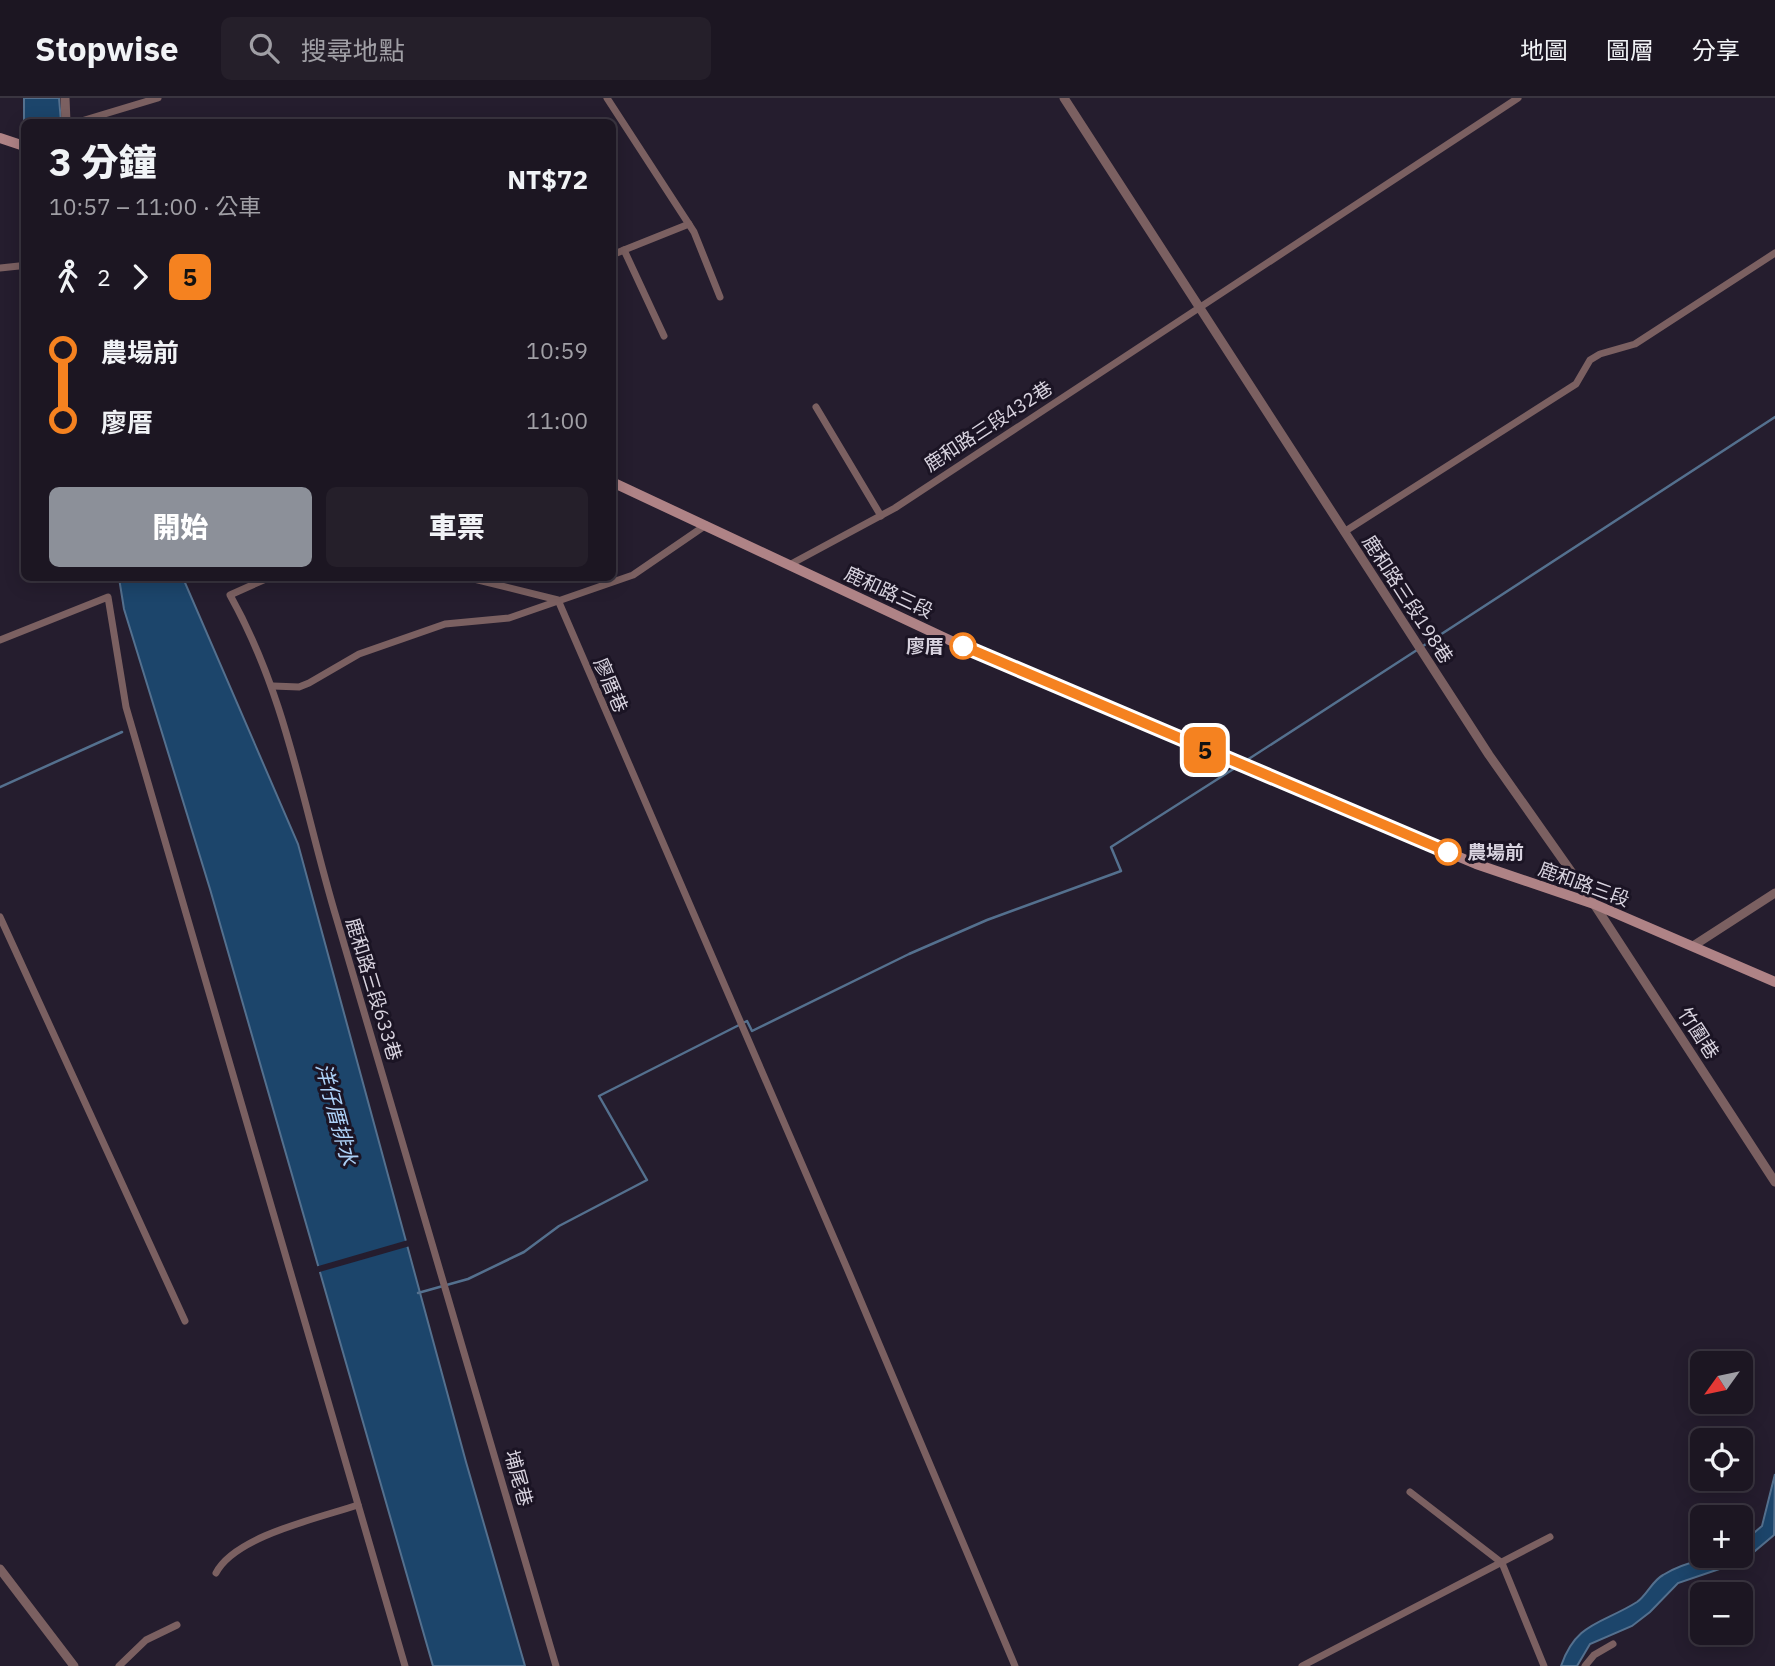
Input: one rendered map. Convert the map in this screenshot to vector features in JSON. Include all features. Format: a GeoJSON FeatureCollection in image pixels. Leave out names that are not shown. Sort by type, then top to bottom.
{"type":"FeatureCollection","features":[{"type":"Feature","properties":{"kind":"main road"},"geometry":{"type":"LineString","coordinates":[[0,138],[21,145]]}},
{"type":"Feature","properties":{"kind":"main road","name":"鹿和路三段"},"geometry":{"type":"LineString","coordinates":[[616,484],[1009,668],[1465,859],[1594,904],[1775,982]]}},
{"type":"Feature","properties":{"kind":"street"},"geometry":{"type":"LineString","coordinates":[[65,98],[66,119]]}},
{"type":"Feature","properties":{"kind":"street"},"geometry":{"type":"LineString","coordinates":[[88,119],[158,98]]}},
{"type":"Feature","properties":{"kind":"street"},"geometry":{"type":"LineString","coordinates":[[607,98],[689,224],[720,298]]}},
{"type":"Feature","properties":{"kind":"street"},"geometry":{"type":"LineString","coordinates":[[1064,98],[1199,309]]}},
{"type":"Feature","properties":{"kind":"street","name":"鹿和路三段432巷"},"geometry":{"type":"LineString","coordinates":[[791,564],[881,516],[1518,98]]}},
{"type":"Feature","properties":{"kind":"street"},"geometry":{"type":"LineString","coordinates":[[616,253],[689,224]]}},
{"type":"Feature","properties":{"kind":"street"},"geometry":{"type":"LineString","coordinates":[[624,250],[664,335]]}},
{"type":"Feature","properties":{"kind":"street"},"geometry":{"type":"LineString","coordinates":[[1344,533],[1576,384],[1590,360],[1600,354],[1635,344],[1775,253]]}},
{"type":"Feature","properties":{"kind":"street"},"geometry":{"type":"LineString","coordinates":[[0,268],[19,266]]}},
{"type":"Feature","properties":{"kind":"street","name":"鹿和路三段198巷"},"geometry":{"type":"LineString","coordinates":[[1199,309],[1511,789],[1594,904]]}},
{"type":"Feature","properties":{"kind":"street"},"geometry":{"type":"LineString","coordinates":[[816,407],[881,516]]}},
{"type":"Feature","properties":{"kind":"street"},"geometry":{"type":"LineString","coordinates":[[616,581],[633,575],[706,525]]}},
{"type":"Feature","properties":{"kind":"street","name":"鹿和路三段633巷"},"geometry":{"type":"LineString","coordinates":[[261,581],[230,595],[273,686],[331,900],[449,1299]]}},
{"type":"Feature","properties":{"kind":"street"},"geometry":{"type":"LineString","coordinates":[[482,581],[558,600]]}},
{"type":"Feature","properties":{"kind":"street"},"geometry":{"type":"LineString","coordinates":[[273,686],[299,687],[359,654],[445,624],[509,618],[615,581]]}},
{"type":"Feature","properties":{"kind":"street"},"geometry":{"type":"LineString","coordinates":[[0,640],[107,597],[126,707],[405,1666]]}},
{"type":"Feature","properties":{"kind":"street","name":"廖厝巷"},"geometry":{"type":"LineString","coordinates":[[558,600],[1015,1666]]}},
{"type":"Feature","properties":{"kind":"street"},"geometry":{"type":"LineString","coordinates":[[1693,946],[1775,892]]}},
{"type":"Feature","properties":{"kind":"street","name":"竹圍巷"},"geometry":{"type":"LineString","coordinates":[[1594,904],[1775,1182]]}},
{"type":"Feature","properties":{"kind":"street"},"geometry":{"type":"LineString","coordinates":[[0,917],[185,1321]]}},
{"type":"Feature","properties":{"kind":"street","name":"埔尾巷"},"geometry":{"type":"LineString","coordinates":[[449,1299],[556,1666]]}},
{"type":"Feature","properties":{"kind":"street"},"geometry":{"type":"LineString","coordinates":[[1410,1492],[1502,1563],[1544,1666]]}},
{"type":"Feature","properties":{"kind":"street"},"geometry":{"type":"LineString","coordinates":[[216,1573],[220,1564],[259,1538],[358,1505]]}},
{"type":"Feature","properties":{"kind":"street"},"geometry":{"type":"LineString","coordinates":[[1302,1666],[1550,1537]]}},
{"type":"Feature","properties":{"kind":"street"},"geometry":{"type":"LineString","coordinates":[[0,1569],[74,1666]]}},
{"type":"Feature","properties":{"kind":"street"},"geometry":{"type":"LineString","coordinates":[[120,1666],[146,1640],[177,1625]]}},
{"type":"Feature","properties":{"kind":"street"},"geometry":{"type":"LineString","coordinates":[[1585,1666],[1594,1655],[1613,1644]]}},
{"type":"Feature","properties":{"kind":"water"},"geometry":{"type":"Polygon","coordinates":[[[24,98],[59,98],[61,119],[24,119],[24,98]]]}},
{"type":"Feature","properties":{"kind":"water","name":"洋仔厝排水"},"geometry":{"type":"Polygon","coordinates":[[[119,581],[184,581],[298,844],[466,1462],[525,1666],[433,1666],[210,889],[124,609],[119,581]]]}},
{"type":"Feature","properties":{"kind":"water"},"geometry":{"type":"Polygon","coordinates":[[[1775,1474],[1774,1535],[1753,1553],[1753,1534],[1762,1526],[1775,1474]]]}},
{"type":"Feature","properties":{"kind":"water"},"geometry":{"type":"Polygon","coordinates":[[[1690,1563],[1690,1568],[1722,1568],[1678,1583],[1632,1626],[1590,1644],[1577,1666],[1561,1666],[1567,1652],[1582,1632],[1637,1602],[1663,1575],[1690,1563]]]}},
{"type":"Feature","properties":{"kind":"pier"},"geometry":{"type":"Polygon","coordinates":[[[408,1240],[410,1246],[316,1273],[315,1267],[408,1240]]]}},
{"type":"Feature","properties":{"kind":"waterway"},"geometry":{"type":"LineString","coordinates":[[1423,646],[1775,417]]}},
{"type":"Feature","properties":{"kind":"waterway"},"geometry":{"type":"LineString","coordinates":[[1244,762],[1417,650]]}},
{"type":"Feature","properties":{"kind":"waterway"},"geometry":{"type":"LineString","coordinates":[[0,787],[122,732]]}},
{"type":"Feature","properties":{"kind":"waterway"},"geometry":{"type":"LineString","coordinates":[[418,1293],[468,1279],[524,1252],[559,1226],[647,1180],[599,1096],[747,1021],[752,1031],[909,954],[987,920],[1121,871],[1111,847],[1235,768]]}},
{"type":"Feature","properties":{"kind":"bus line","name":"5"},"geometry":{"type":"LineString","coordinates":[[963,646],[1009,668],[1448,852]]}},
{"type":"Feature","properties":{"kind":"place","name":"廖厝"},"geometry":{"type":"Point","coordinates":[963,646]}},
{"type":"Feature","properties":{"kind":"place","name":"農場前"},"geometry":{"type":"Point","coordinates":[1448,852]}}]}
